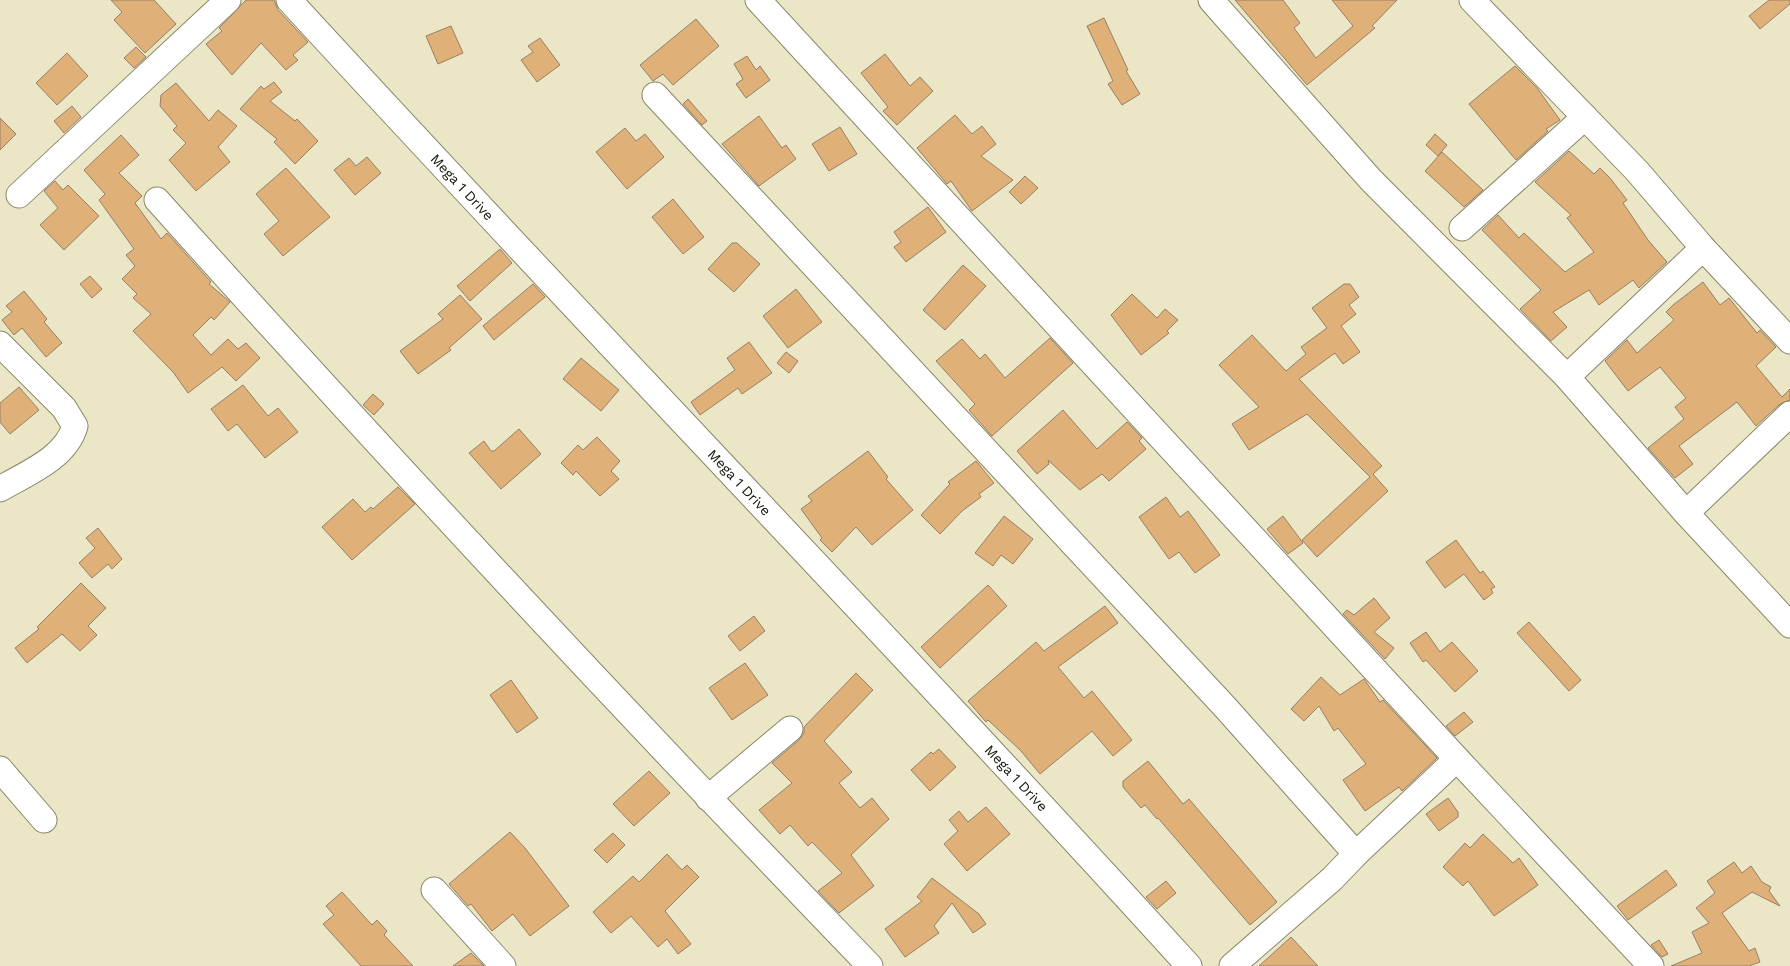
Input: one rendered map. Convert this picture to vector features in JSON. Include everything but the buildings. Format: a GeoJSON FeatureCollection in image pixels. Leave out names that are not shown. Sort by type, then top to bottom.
{"type":"FeatureCollection","features":[{"type":"Feature","properties":{"kind":"street"},"geometry":{"type":"LineString","coordinates":[[19,195],[228,0]]}},
{"type":"Feature","properties":{"kind":"street","name":"Mega 1 Drive"},"geometry":{"type":"LineString","coordinates":[[289,0],[411,133],[1045,808],[1188,966]]}},
{"type":"Feature","properties":{"kind":"street"},"geometry":{"type":"LineString","coordinates":[[758,0],[1457,759],[1651,966]]}},
{"type":"Feature","properties":{"kind":"street"},"geometry":{"type":"LineString","coordinates":[[1211,0],[1371,180],[1567,377],[1686,513],[1790,625]]}},
{"type":"Feature","properties":{"kind":"street"},"geometry":{"type":"LineString","coordinates":[[1472,0],[1636,171],[1703,248],[1790,341]]}},
{"type":"Feature","properties":{"kind":"street"},"geometry":{"type":"LineString","coordinates":[[655,95],[1219,700],[1356,854]]}},
{"type":"Feature","properties":{"kind":"street"},"geometry":{"type":"LineString","coordinates":[[1462,228],[1584,117]]}},
{"type":"Feature","properties":{"kind":"street"},"geometry":{"type":"LineString","coordinates":[[157,200],[298,357],[708,798],[870,966]]}},
{"type":"Feature","properties":{"kind":"street"},"geometry":{"type":"LineString","coordinates":[[1567,377],[1703,248]]}},
{"type":"Feature","properties":{"kind":"street"},"geometry":{"type":"LineString","coordinates":[[0,344],[64,408],[76,426],[72,438],[52,458],[0,489]]}},
{"type":"Feature","properties":{"kind":"street"},"geometry":{"type":"LineString","coordinates":[[1686,513],[1790,414]]}},
{"type":"Feature","properties":{"kind":"street"},"geometry":{"type":"LineString","coordinates":[[708,798],[790,729]]}},
{"type":"Feature","properties":{"kind":"street"},"geometry":{"type":"LineString","coordinates":[[1232,966],[1332,879],[1457,759]]}},
{"type":"Feature","properties":{"kind":"street"},"geometry":{"type":"LineString","coordinates":[[0,769],[44,820]]}},
{"type":"Feature","properties":{"kind":"street"},"geometry":{"type":"LineString","coordinates":[[434,890],[503,966]]}}]}
